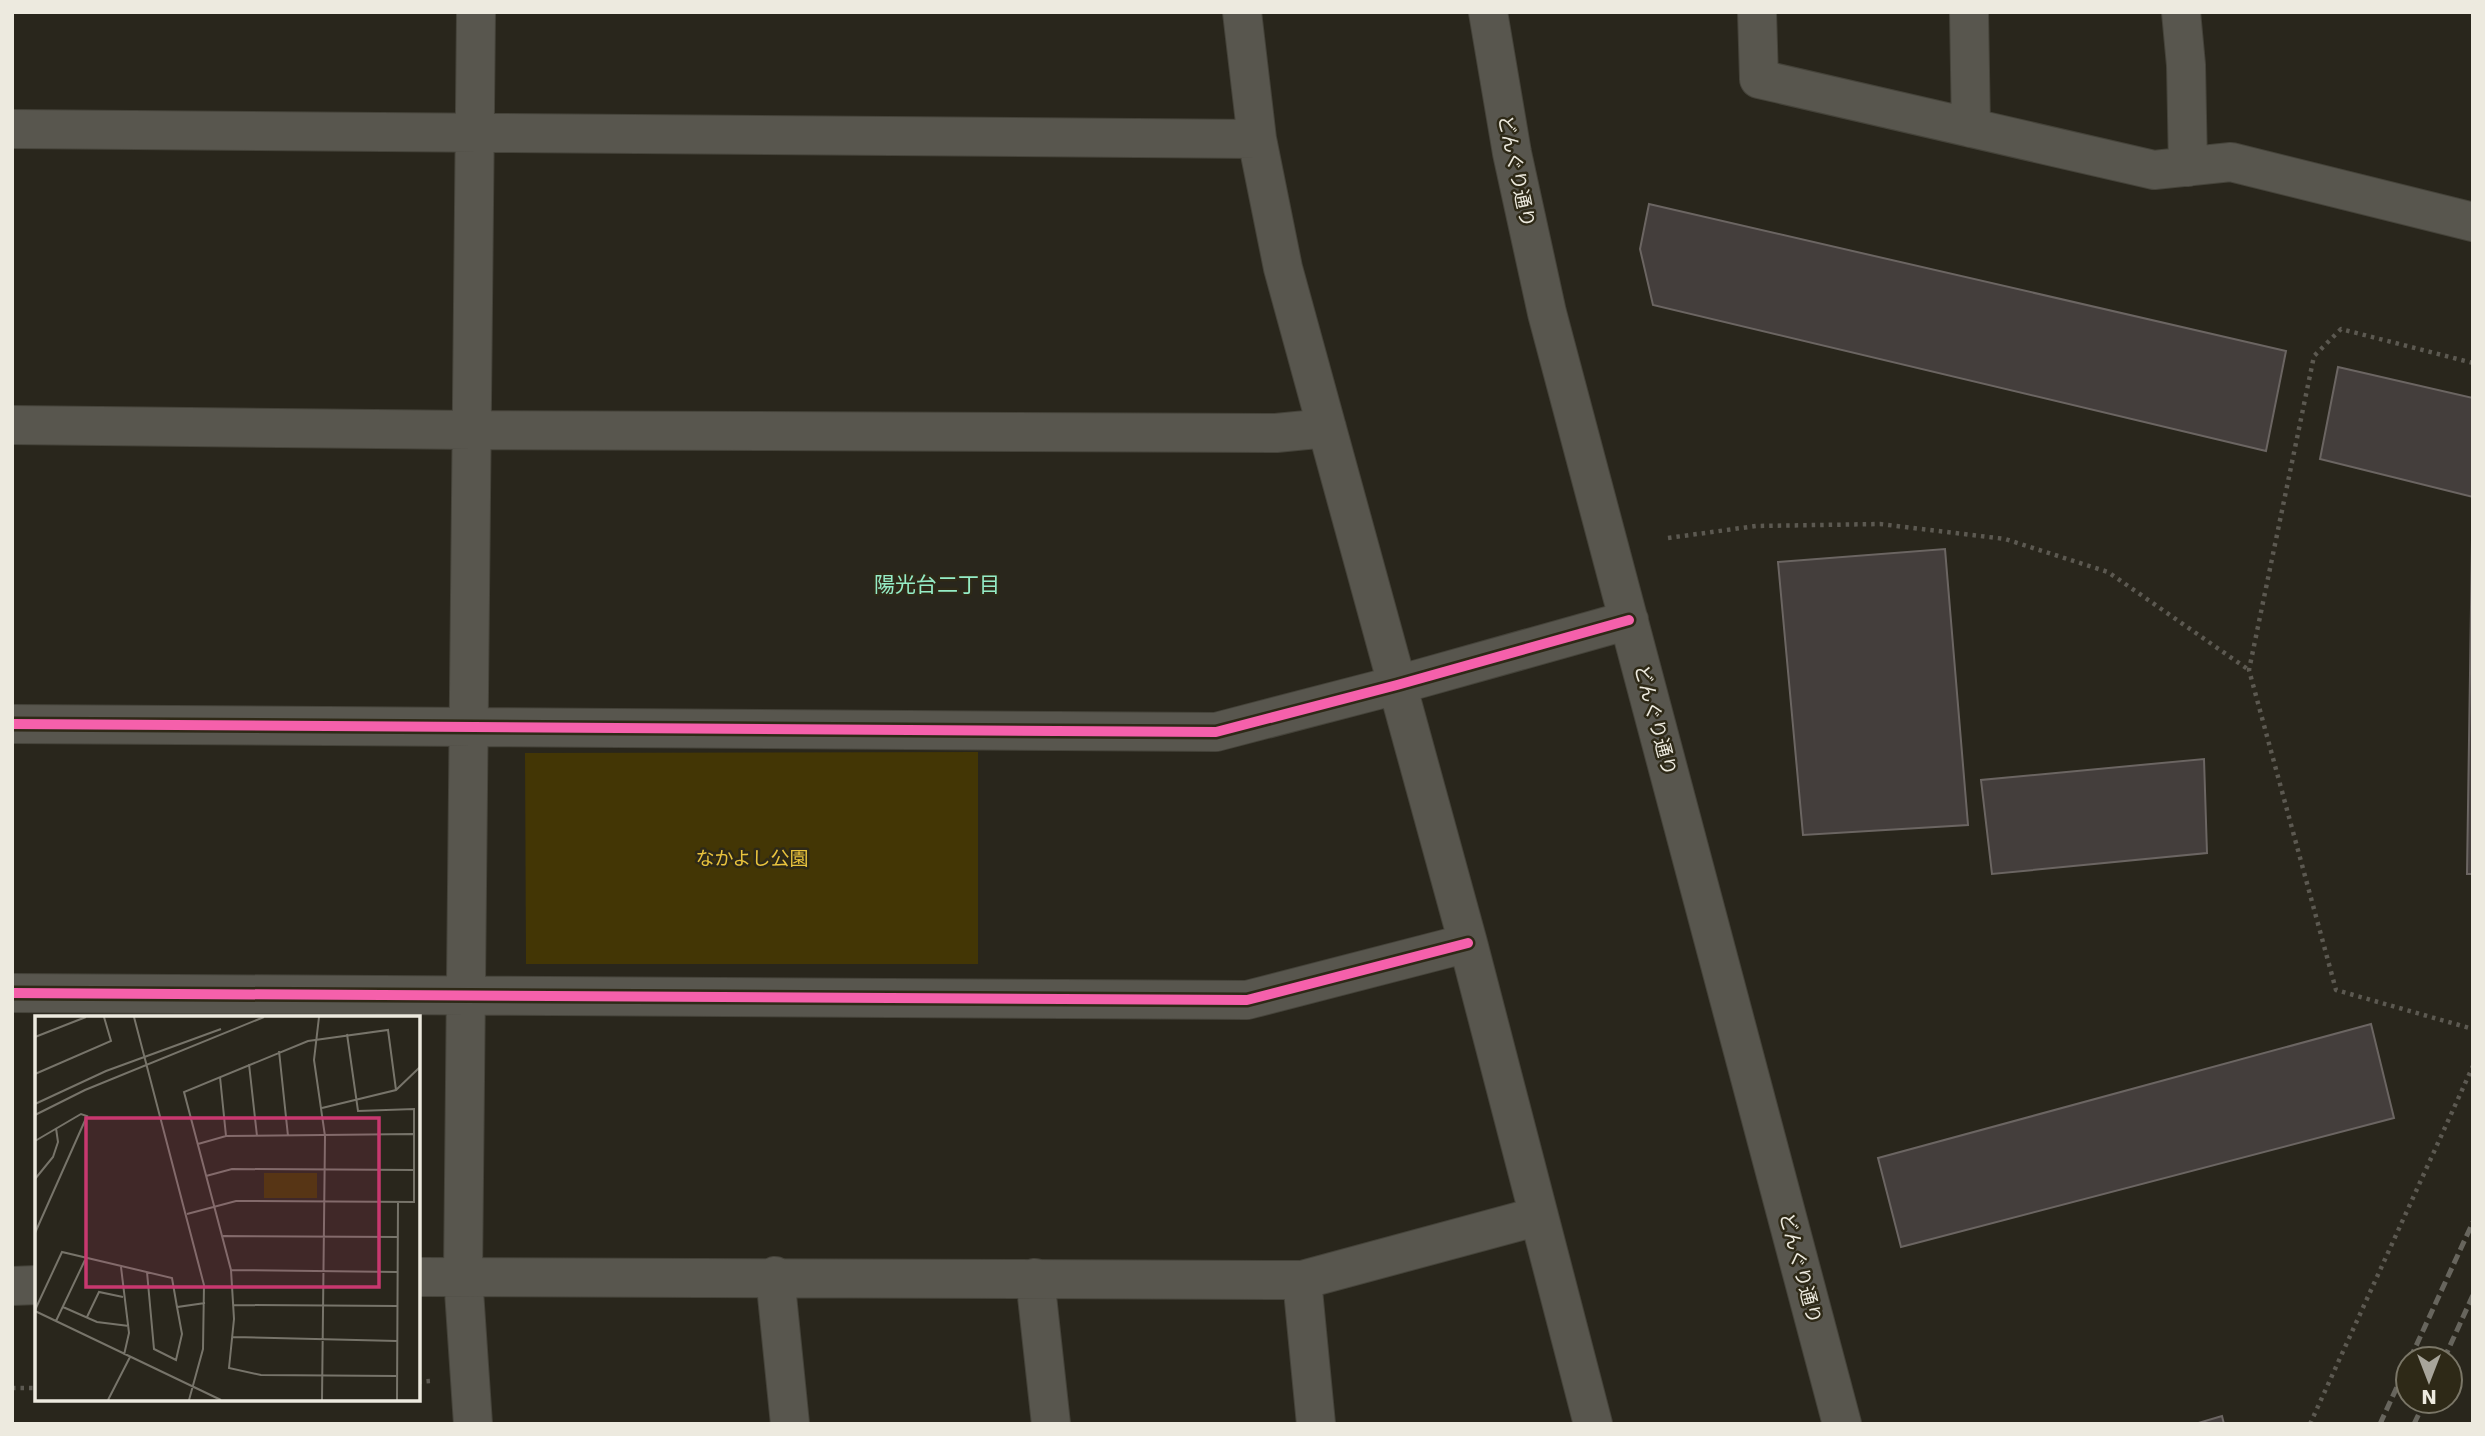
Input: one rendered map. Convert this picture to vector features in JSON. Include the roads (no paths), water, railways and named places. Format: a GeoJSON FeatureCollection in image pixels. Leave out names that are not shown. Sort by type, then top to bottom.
{"type":"FeatureCollection","features":[{"type":"Feature","properties":{"kind":"street"},"geometry":{"type":"LineString","coordinates":[[473,1424],[463,1276],[476,12]]}},
{"type":"Feature","properties":{"kind":"street"},"geometry":{"type":"LineString","coordinates":[[1242,12],[1257,139],[1283,268],[1468,943],[1593,1424]]}},
{"type":"Feature","properties":{"kind":"street","name":"どんぐり通り"},"geometry":{"type":"LineString","coordinates":[[1488,12],[1511,153],[1548,313],[1842,1424]]}},
{"type":"Feature","properties":{"kind":"street"},"geometry":{"type":"LineString","coordinates":[[1757,12],[1759,79],[2154,170],[2231,162],[2473,222]]}},
{"type":"Feature","properties":{"kind":"street"},"geometry":{"type":"LineString","coordinates":[[1969,12],[1971,128]]}},
{"type":"Feature","properties":{"kind":"street"},"geometry":{"type":"LineString","coordinates":[[2182,12],[2188,167]]}},
{"type":"Feature","properties":{"kind":"street"},"geometry":{"type":"LineString","coordinates":[[12,129],[1257,139]]}},
{"type":"Feature","properties":{"kind":"street"},"geometry":{"type":"LineString","coordinates":[[12,425],[1276,433],[1327,428]]}},
{"type":"Feature","properties":{"kind":"street"},"geometry":{"type":"LineString","coordinates":[[12,724],[1216,733],[1629,620]]}},
{"type":"Feature","properties":{"kind":"street"},"geometry":{"type":"LineString","coordinates":[[12,993],[1247,1000],[1468,943]]}},
{"type":"Feature","properties":{"kind":"street"},"geometry":{"type":"LineString","coordinates":[[420,1277],[775,1276],[1302,1280],[1539,1216]]}},
{"type":"Feature","properties":{"kind":"street"},"geometry":{"type":"LineString","coordinates":[[775,1276],[790,1424]]}},
{"type":"Feature","properties":{"kind":"street"},"geometry":{"type":"LineString","coordinates":[[1035,1278],[1051,1424]]}},
{"type":"Feature","properties":{"kind":"street"},"geometry":{"type":"LineString","coordinates":[[1302,1280],[1317,1424]]}},
{"type":"Feature","properties":{"kind":"street"},"geometry":{"type":"LineString","coordinates":[[12,1286],[35,1285]]}},
{"type":"Feature","properties":{"kind":"railway"},"geometry":{"type":"LineString","coordinates":[[2416,1345],[2473,1222]]}},
{"type":"Feature","properties":{"kind":"railway"},"geometry":{"type":"LineString","coordinates":[[2450,1345],[2473,1295]]}},
{"type":"Feature","properties":{"kind":"railway"},"geometry":{"type":"LineString","coordinates":[[2380,1424],[2394,1394]]}},
{"type":"Feature","properties":{"kind":"railway"},"geometry":{"type":"LineString","coordinates":[[2414,1424],[2418,1415]]}},
{"type":"Feature","properties":{"kind":"district","name":"陽光台二丁目"},"geometry":{"type":"Point","coordinates":[937,585]}},
{"type":"Feature","properties":{"kind":"park label","name":"なかよし公園"},"geometry":{"type":"Point","coordinates":[752,858]}}]}
